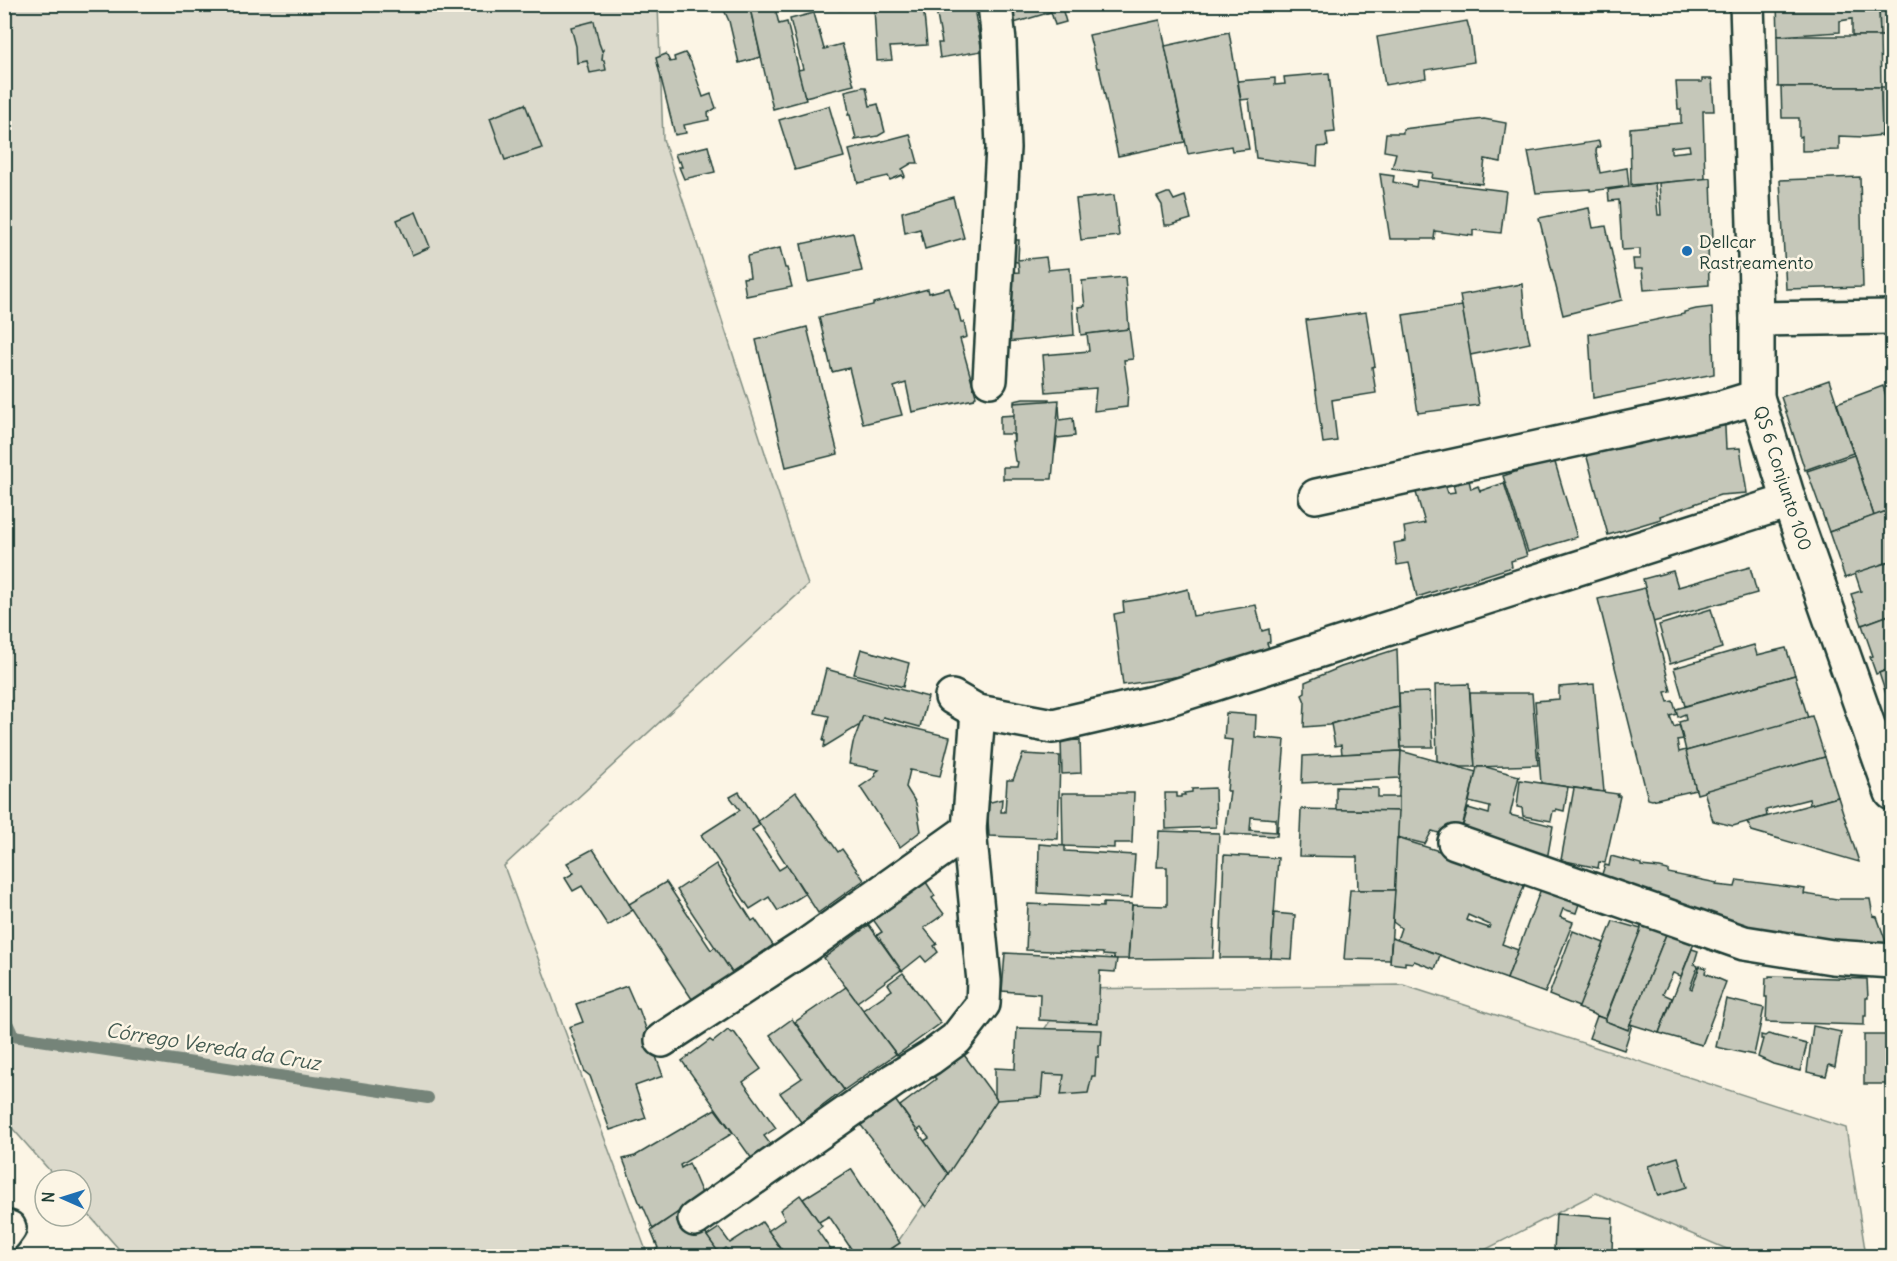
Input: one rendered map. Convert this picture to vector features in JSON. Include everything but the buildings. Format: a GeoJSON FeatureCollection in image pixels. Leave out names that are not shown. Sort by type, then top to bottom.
{"type":"FeatureCollection","features":[{"type":"Feature","properties":{"kind":"street"},"geometry":{"type":"LineString","coordinates":[[990,380],[1003,148],[999,42],[995,4]]}},
{"type":"Feature","properties":{"kind":"street","name":"QS 6 Conjunto 100"},"geometry":{"type":"LineString","coordinates":[[1747,4],[1757,320],[1757,397],[1789,501],[1893,793]]}},
{"type":"Feature","properties":{"kind":"street"},"geometry":{"type":"LineString","coordinates":[[1757,320],[1893,318]]}},
{"type":"Feature","properties":{"kind":"street"},"geometry":{"type":"LineString","coordinates":[[1316,496],[1721,408],[1757,397]]}},
{"type":"Feature","properties":{"kind":"street"},"geometry":{"type":"LineString","coordinates":[[694,1219],[956,1039],[983,1004],[984,981],[969,830],[965,704],[1053,726],[1157,702],[1789,501]]}},
{"type":"Feature","properties":{"kind":"street"},"geometry":{"type":"LineString","coordinates":[[662,1040],[806,946],[969,830]]}},
{"type":"Feature","properties":{"kind":"street"},"geometry":{"type":"LineString","coordinates":[[1455,842],[1744,943],[1832,957],[1893,962]]}},
{"type":"Feature","properties":{"kind":"shaded area"},"geometry":{"type":"Polygon","coordinates":[[[4,5],[658,5],[663,139],[808,585],[504,866],[648,1256],[125,1256],[93,1220],[93,1168],[47,1168],[5,1120],[4,5]]]}},
{"type":"Feature","properties":{"kind":"shaded area"},"geometry":{"type":"Polygon","coordinates":[[[1403,985],[1846,1128],[1866,1256],[1743,1256],[1596,1193],[1473,1256],[888,1256],[1072,989],[1403,985]]]}},
{"type":"Feature","properties":{"kind":"waterway","name":"Córrego Vereda da Cruz"},"geometry":{"type":"LineString","coordinates":[[4,1016],[13,1036],[428,1098]]}},
{"type":"Feature","properties":{"kind":"place","name":"Dellcar Rastreamento"},"geometry":{"type":"Point","coordinates":[1687,251]}}]}
